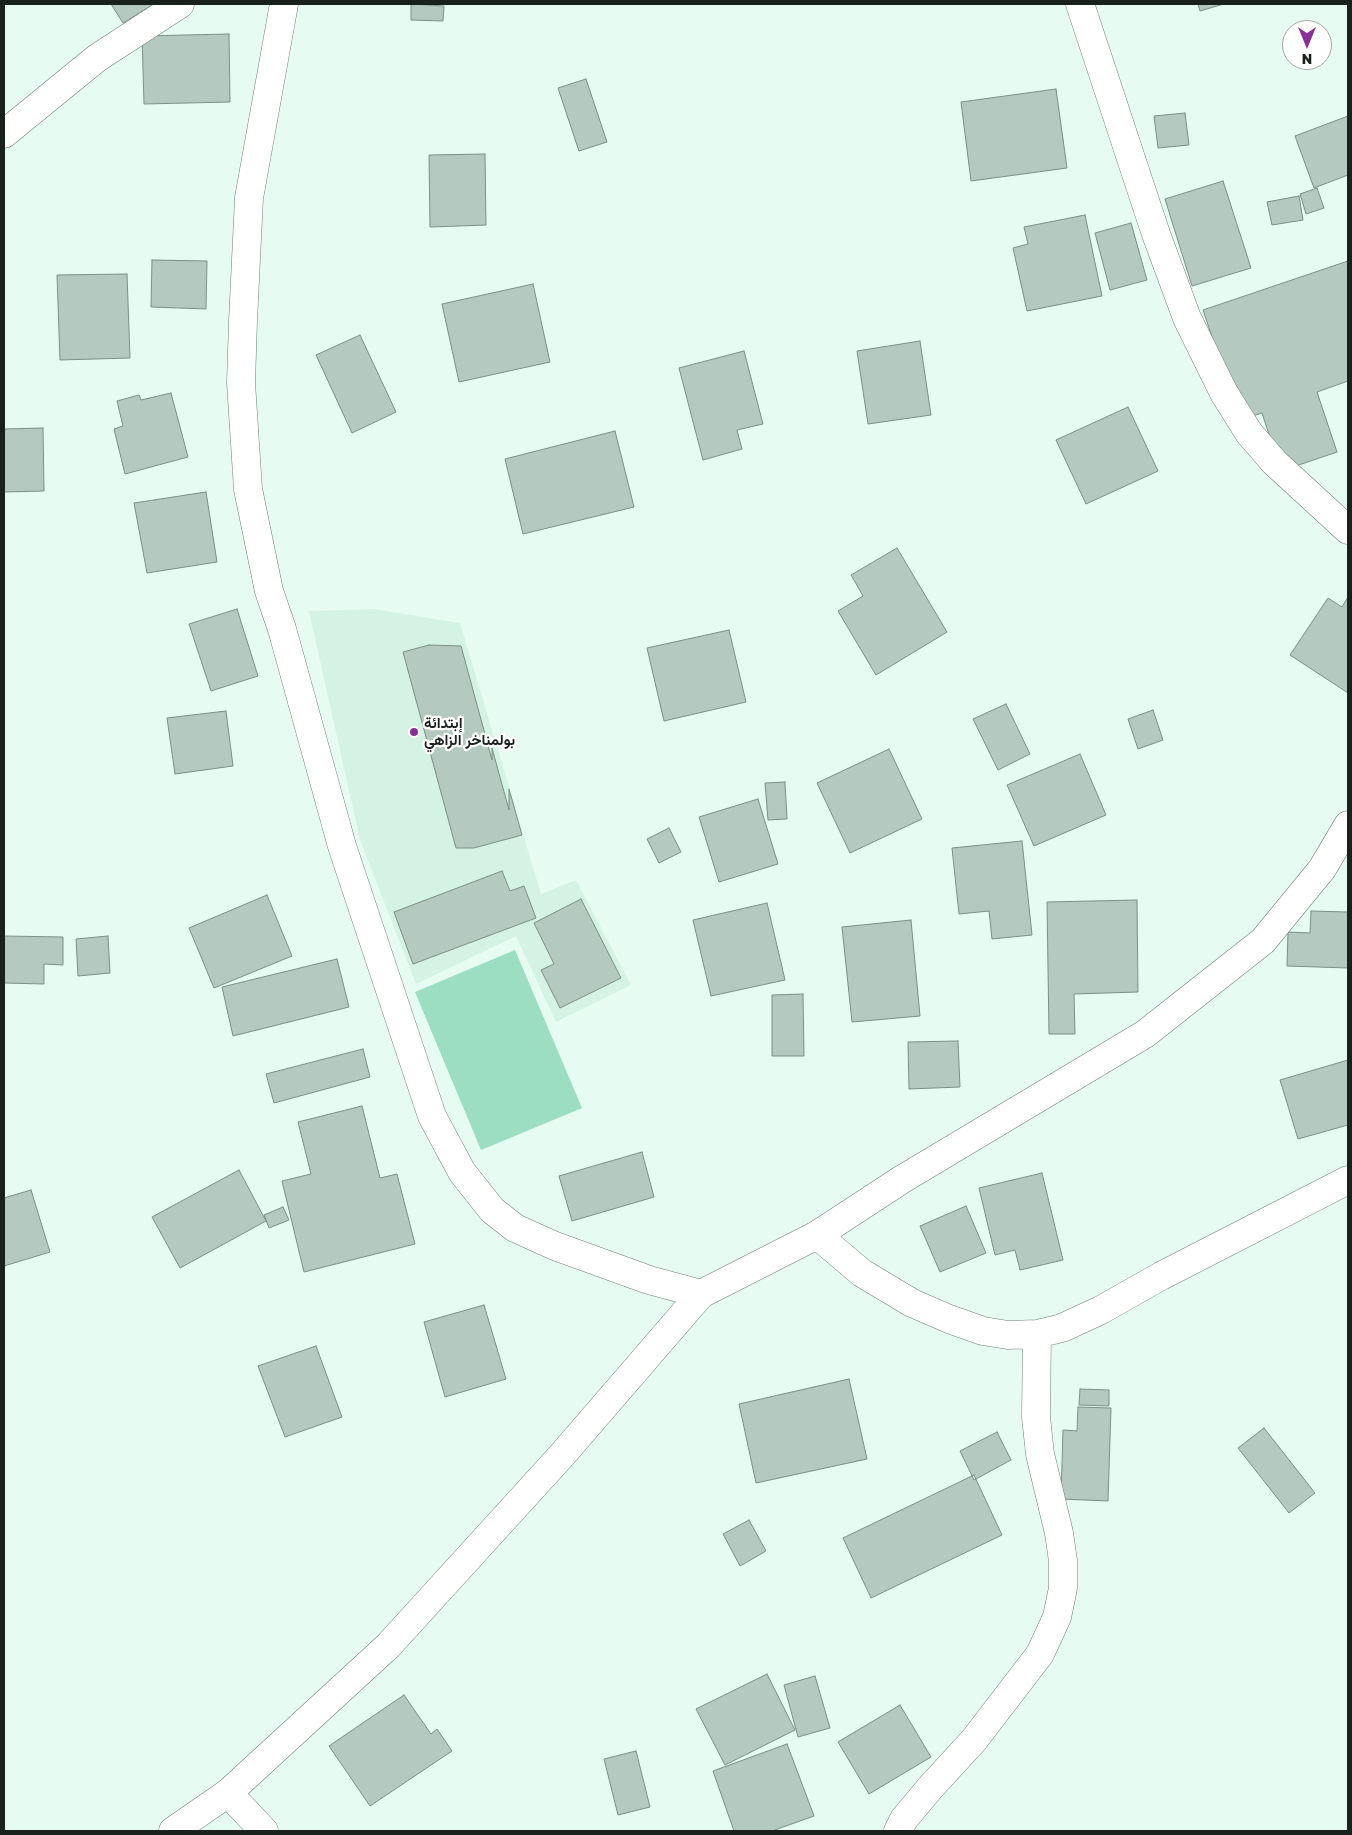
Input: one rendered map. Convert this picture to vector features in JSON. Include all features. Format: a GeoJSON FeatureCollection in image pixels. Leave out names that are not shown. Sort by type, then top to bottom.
{"type":"FeatureCollection","features":[{"type":"Feature","properties":{"kind":"street"},"geometry":{"type":"LineString","coordinates":[[4,134],[97,58],[180,4]]}},
{"type":"Feature","properties":{"kind":"street"},"geometry":{"type":"LineString","coordinates":[[284,4],[249,198],[241,383],[248,489],[269,592],[282,629],[348,865],[432,1116],[462,1172],[492,1210],[516,1228],[555,1246],[649,1280],[701,1294]]}},
{"type":"Feature","properties":{"kind":"street"},"geometry":{"type":"LineString","coordinates":[[1080,4],[1156,234],[1187,318],[1224,393],[1249,433],[1274,462],[1348,530]]}},
{"type":"Feature","properties":{"kind":"street"},"geometry":{"type":"LineString","coordinates":[[173,1831],[228,1793],[388,1646],[562,1455],[701,1294],[817,1235],[901,1180],[1145,1034],[1263,942],[1322,870],[1348,825]]}},
{"type":"Feature","properties":{"kind":"street"},"geometry":{"type":"LineString","coordinates":[[817,1235],[862,1273],[912,1302],[949,1319],[983,1331],[1008,1335],[1037,1334],[1062,1328],[1101,1310],[1161,1276],[1348,1180]]}},
{"type":"Feature","properties":{"kind":"street"},"geometry":{"type":"LineString","coordinates":[[898,1831],[904,1819],[974,1740],[1040,1654],[1057,1617],[1063,1588],[1063,1561],[1060,1533],[1040,1454],[1036,1417],[1037,1334]]}},
{"type":"Feature","properties":{"kind":"street"},"geometry":{"type":"LineString","coordinates":[[228,1793],[264,1831]]}},
{"type":"Feature","properties":{"kind":"shaded area","name":"إبتدائة بولمناخر الزاهي"},"geometry":{"type":"Polygon","coordinates":[[[374,609],[460,623],[541,894],[576,880],[631,985],[556,1022],[516,936],[416,984],[360,840],[309,611],[374,609]]]}},
{"type":"Feature","properties":{"kind":"green space"},"geometry":{"type":"Polygon","coordinates":[[[515,950],[582,1108],[481,1150],[415,992],[515,950]]]}},
{"type":"Feature","properties":{"kind":"building"},"geometry":{"type":"Polygon","coordinates":[[[111,4],[154,4],[123,23],[111,4]]]}},
{"type":"Feature","properties":{"kind":"building"},"geometry":{"type":"Polygon","coordinates":[[[411,4],[444,6],[443,21],[411,20],[411,4]]]}},
{"type":"Feature","properties":{"kind":"building"},"geometry":{"type":"Polygon","coordinates":[[[1198,4],[1224,4],[1200,11],[1198,4]]]}},
{"type":"Feature","properties":{"kind":"building"},"geometry":{"type":"Polygon","coordinates":[[[229,34],[230,102],[144,104],[142,36],[229,34]]]}},
{"type":"Feature","properties":{"kind":"building"},"geometry":{"type":"Polygon","coordinates":[[[586,79],[607,142],[579,151],[558,88],[586,79]]]}},
{"type":"Feature","properties":{"kind":"building"},"geometry":{"type":"Polygon","coordinates":[[[1056,89],[1067,168],[971,181],[961,102],[1056,89]]]}},
{"type":"Feature","properties":{"kind":"building"},"geometry":{"type":"Polygon","coordinates":[[[1185,113],[1189,145],[1158,148],[1154,116],[1185,113]]]}},
{"type":"Feature","properties":{"kind":"building"},"geometry":{"type":"Polygon","coordinates":[[[1348,116],[1348,175],[1314,188],[1295,136],[1348,116]]]}},
{"type":"Feature","properties":{"kind":"building"},"geometry":{"type":"Polygon","coordinates":[[[485,154],[486,225],[430,227],[429,155],[485,154]]]}},
{"type":"Feature","properties":{"kind":"building"},"geometry":{"type":"Polygon","coordinates":[[[1223,181],[1251,268],[1192,286],[1165,199],[1223,181]]]}},
{"type":"Feature","properties":{"kind":"building"},"geometry":{"type":"Polygon","coordinates":[[[1317,188],[1324,208],[1306,214],[1300,194],[1317,188]]]}},
{"type":"Feature","properties":{"kind":"building"},"geometry":{"type":"Polygon","coordinates":[[[1299,196],[1303,220],[1272,225],[1267,202],[1299,196]]]}},
{"type":"Feature","properties":{"kind":"building"},"geometry":{"type":"Polygon","coordinates":[[[1085,215],[1102,296],[1027,311],[1013,248],[1028,244],[1024,227],[1085,215]]]}},
{"type":"Feature","properties":{"kind":"building"},"geometry":{"type":"Polygon","coordinates":[[[1131,223],[1147,280],[1110,290],[1095,233],[1131,223]]]}},
{"type":"Feature","properties":{"kind":"building"},"geometry":{"type":"Polygon","coordinates":[[[152,260],[207,261],[206,309],[151,307],[152,260]]]}},
{"type":"Feature","properties":{"kind":"building"},"geometry":{"type":"Polygon","coordinates":[[[1348,261],[1348,381],[1317,392],[1337,452],[1281,471],[1262,413],[1240,420],[1203,310],[1348,261]]]}},
{"type":"Feature","properties":{"kind":"building"},"geometry":{"type":"Polygon","coordinates":[[[127,274],[130,358],[60,360],[57,275],[127,274]]]}},
{"type":"Feature","properties":{"kind":"building"},"geometry":{"type":"Polygon","coordinates":[[[533,284],[550,362],[459,382],[442,304],[533,284]]]}},
{"type":"Feature","properties":{"kind":"building"},"geometry":{"type":"Polygon","coordinates":[[[360,335],[396,412],[352,433],[316,355],[360,335]]]}},
{"type":"Feature","properties":{"kind":"building"},"geometry":{"type":"Polygon","coordinates":[[[920,341],[931,415],[868,424],[857,351],[920,341]]]}},
{"type":"Feature","properties":{"kind":"building"},"geometry":{"type":"Polygon","coordinates":[[[744,351],[763,424],[737,430],[742,449],[703,460],[679,368],[744,351]]]}},
{"type":"Feature","properties":{"kind":"building"},"geometry":{"type":"Polygon","coordinates":[[[171,393],[188,457],[125,474],[114,429],[123,426],[117,401],[139,395],[141,400],[171,393]]]}},
{"type":"Feature","properties":{"kind":"building"},"geometry":{"type":"Polygon","coordinates":[[[1128,407],[1158,471],[1086,504],[1056,440],[1128,407]]]}},
{"type":"Feature","properties":{"kind":"building"},"geometry":{"type":"Polygon","coordinates":[[[43,428],[44,491],[4,492],[4,429],[43,428]]]}},
{"type":"Feature","properties":{"kind":"building"},"geometry":{"type":"Polygon","coordinates":[[[615,431],[634,507],[523,534],[505,459],[615,431]]]}},
{"type":"Feature","properties":{"kind":"building"},"geometry":{"type":"Polygon","coordinates":[[[206,492],[217,562],[147,573],[134,503],[206,492]]]}},
{"type":"Feature","properties":{"kind":"building"},"geometry":{"type":"Polygon","coordinates":[[[897,548],[947,632],[876,675],[838,611],[863,596],[851,575],[897,548]]]}},
{"type":"Feature","properties":{"kind":"building"},"geometry":{"type":"Polygon","coordinates":[[[1348,597],[1348,693],[1290,655],[1328,598],[1342,607],[1348,597]]]}},
{"type":"Feature","properties":{"kind":"building"},"geometry":{"type":"Polygon","coordinates":[[[237,609],[258,676],[211,691],[189,624],[237,609]]]}},
{"type":"Feature","properties":{"kind":"building"},"geometry":{"type":"Polygon","coordinates":[[[729,630],[746,702],[664,721],[647,648],[729,630]]]}},
{"type":"Feature","properties":{"kind":"building"},"geometry":{"type":"Polygon","coordinates":[[[429,645],[461,646],[492,760],[492,748],[509,810],[509,789],[522,835],[474,848],[456,848],[403,652],[429,645]]]}},
{"type":"Feature","properties":{"kind":"building"},"geometry":{"type":"Polygon","coordinates":[[[1006,704],[1030,754],[998,770],[973,719],[1006,704]]]}},
{"type":"Feature","properties":{"kind":"building"},"geometry":{"type":"Polygon","coordinates":[[[1153,710],[1163,740],[1138,749],[1128,719],[1153,710]]]}},
{"type":"Feature","properties":{"kind":"building"},"geometry":{"type":"Polygon","coordinates":[[[226,711],[233,766],[175,774],[167,718],[226,711]]]}},
{"type":"Feature","properties":{"kind":"building"},"geometry":{"type":"Polygon","coordinates":[[[889,749],[922,819],[850,853],[817,783],[889,749]]]}},
{"type":"Feature","properties":{"kind":"building"},"geometry":{"type":"Polygon","coordinates":[[[1080,754],[1106,815],[1034,846],[1007,785],[1080,754]]]}},
{"type":"Feature","properties":{"kind":"building"},"geometry":{"type":"Polygon","coordinates":[[[785,782],[787,819],[768,820],[765,783],[785,782]]]}},
{"type":"Feature","properties":{"kind":"building"},"geometry":{"type":"Polygon","coordinates":[[[758,799],[778,864],[719,882],[699,817],[758,799]]]}},
{"type":"Feature","properties":{"kind":"building"},"geometry":{"type":"Polygon","coordinates":[[[669,828],[681,852],[659,863],[647,839],[669,828]]]}},
{"type":"Feature","properties":{"kind":"building"},"geometry":{"type":"Polygon","coordinates":[[[1022,841],[1032,935],[992,939],[989,911],[959,914],[952,848],[1022,841]]]}},
{"type":"Feature","properties":{"kind":"building"},"geometry":{"type":"Polygon","coordinates":[[[502,871],[510,891],[524,886],[536,918],[413,964],[394,912],[502,871]]]}},
{"type":"Feature","properties":{"kind":"building"},"geometry":{"type":"Polygon","coordinates":[[[267,895],[292,956],[214,988],[189,928],[267,895]]]}},
{"type":"Feature","properties":{"kind":"building"},"geometry":{"type":"Polygon","coordinates":[[[581,899],[621,978],[560,1008],[541,970],[554,964],[534,923],[581,899]]]}},
{"type":"Feature","properties":{"kind":"building"},"geometry":{"type":"Polygon","coordinates":[[[1137,900],[1138,992],[1074,994],[1075,1034],[1049,1034],[1047,902],[1137,900]]]}},
{"type":"Feature","properties":{"kind":"building"},"geometry":{"type":"Polygon","coordinates":[[[767,903],[785,980],[711,996],[693,920],[767,903]]]}},
{"type":"Feature","properties":{"kind":"building"},"geometry":{"type":"Polygon","coordinates":[[[1311,911],[1348,912],[1348,968],[1287,966],[1288,932],[1310,933],[1311,911]]]}},
{"type":"Feature","properties":{"kind":"building"},"geometry":{"type":"Polygon","coordinates":[[[911,920],[920,1016],[852,1022],[842,927],[911,920]]]}},
{"type":"Feature","properties":{"kind":"building"},"geometry":{"type":"Polygon","coordinates":[[[4,936],[63,937],[63,965],[44,964],[44,984],[4,983],[4,936]]]}},
{"type":"Feature","properties":{"kind":"building"},"geometry":{"type":"Polygon","coordinates":[[[108,936],[110,973],[78,976],[76,939],[108,936]]]}},
{"type":"Feature","properties":{"kind":"building"},"geometry":{"type":"Polygon","coordinates":[[[337,959],[349,1007],[233,1036],[222,987],[337,959]]]}},
{"type":"Feature","properties":{"kind":"building"},"geometry":{"type":"Polygon","coordinates":[[[803,994],[804,1056],[772,1056],[772,995],[803,994]]]}},
{"type":"Feature","properties":{"kind":"building"},"geometry":{"type":"Polygon","coordinates":[[[958,1041],[960,1087],[909,1089],[908,1042],[958,1041]]]}},
{"type":"Feature","properties":{"kind":"building"},"geometry":{"type":"Polygon","coordinates":[[[363,1049],[370,1077],[274,1103],[266,1074],[363,1049]]]}},
{"type":"Feature","properties":{"kind":"building"},"geometry":{"type":"Polygon","coordinates":[[[1348,1060],[1348,1125],[1298,1139],[1280,1080],[1348,1060]]]}},
{"type":"Feature","properties":{"kind":"building"},"geometry":{"type":"Polygon","coordinates":[[[362,1106],[380,1178],[397,1174],[415,1244],[304,1272],[282,1181],[311,1174],[298,1122],[362,1106]]]}},
{"type":"Feature","properties":{"kind":"building"},"geometry":{"type":"Polygon","coordinates":[[[642,1152],[654,1197],[572,1221],[559,1176],[642,1152]]]}},
{"type":"Feature","properties":{"kind":"building"},"geometry":{"type":"Polygon","coordinates":[[[239,1170],[266,1221],[180,1268],[152,1217],[239,1170]]]}},
{"type":"Feature","properties":{"kind":"building"},"geometry":{"type":"Polygon","coordinates":[[[1042,1173],[1063,1260],[1020,1270],[1015,1250],[995,1255],[979,1188],[1042,1173]]]}},
{"type":"Feature","properties":{"kind":"building"},"geometry":{"type":"Polygon","coordinates":[[[31,1190],[50,1252],[4,1266],[4,1198],[31,1190]]]}},
{"type":"Feature","properties":{"kind":"building"},"geometry":{"type":"Polygon","coordinates":[[[966,1206],[986,1253],[940,1272],[920,1226],[966,1206]]]}},
{"type":"Feature","properties":{"kind":"building"},"geometry":{"type":"Polygon","coordinates":[[[283,1207],[289,1220],[269,1228],[264,1215],[283,1207]]]}},
{"type":"Feature","properties":{"kind":"building"},"geometry":{"type":"Polygon","coordinates":[[[484,1305],[506,1379],[445,1397],[424,1322],[484,1305]]]}},
{"type":"Feature","properties":{"kind":"building"},"geometry":{"type":"Polygon","coordinates":[[[316,1346],[342,1417],[285,1437],[258,1366],[316,1346]]]}},
{"type":"Feature","properties":{"kind":"building"},"geometry":{"type":"Polygon","coordinates":[[[849,1379],[867,1459],[756,1483],[739,1404],[849,1379]]]}},
{"type":"Feature","properties":{"kind":"building"},"geometry":{"type":"Polygon","coordinates":[[[1080,1389],[1109,1390],[1109,1406],[1079,1405],[1080,1389]]]}},
{"type":"Feature","properties":{"kind":"building"},"geometry":{"type":"Polygon","coordinates":[[[1078,1407],[1111,1408],[1108,1501],[1061,1499],[1063,1430],[1077,1431],[1078,1407]]]}},
{"type":"Feature","properties":{"kind":"building"},"geometry":{"type":"Polygon","coordinates":[[[1264,1428],[1315,1493],[1289,1513],[1238,1448],[1264,1428]]]}},
{"type":"Feature","properties":{"kind":"building"},"geometry":{"type":"Polygon","coordinates":[[[997,1432],[1011,1460],[974,1480],[960,1451],[997,1432]]]}},
{"type":"Feature","properties":{"kind":"building"},"geometry":{"type":"Polygon","coordinates":[[[974,1475],[1002,1535],[871,1598],[843,1538],[974,1475]]]}},
{"type":"Feature","properties":{"kind":"building"},"geometry":{"type":"Polygon","coordinates":[[[749,1520],[766,1551],[740,1566],[723,1534],[749,1520]]]}},
{"type":"Feature","properties":{"kind":"building"},"geometry":{"type":"Polygon","coordinates":[[[767,1674],[795,1730],[725,1765],[696,1709],[767,1674]]]}},
{"type":"Feature","properties":{"kind":"building"},"geometry":{"type":"Polygon","coordinates":[[[815,1676],[830,1728],[798,1737],[784,1685],[815,1676]]]}},
{"type":"Feature","properties":{"kind":"building"},"geometry":{"type":"Polygon","coordinates":[[[404,1695],[431,1734],[437,1729],[452,1751],[370,1806],[329,1746],[404,1695]]]}},
{"type":"Feature","properties":{"kind":"building"},"geometry":{"type":"Polygon","coordinates":[[[900,1705],[931,1757],[869,1794],[838,1742],[900,1705]]]}},
{"type":"Feature","properties":{"kind":"building"},"geometry":{"type":"Polygon","coordinates":[[[787,1744],[814,1816],[772,1831],[734,1831],[713,1771],[787,1744]]]}},
{"type":"Feature","properties":{"kind":"building"},"geometry":{"type":"Polygon","coordinates":[[[636,1751],[650,1807],[618,1815],[604,1759],[636,1751]]]}},
{"type":"Feature","properties":{"kind":"place","name":"إبتدائة بولمناخر الزاهي"},"geometry":{"type":"Point","coordinates":[414,732]}}]}
